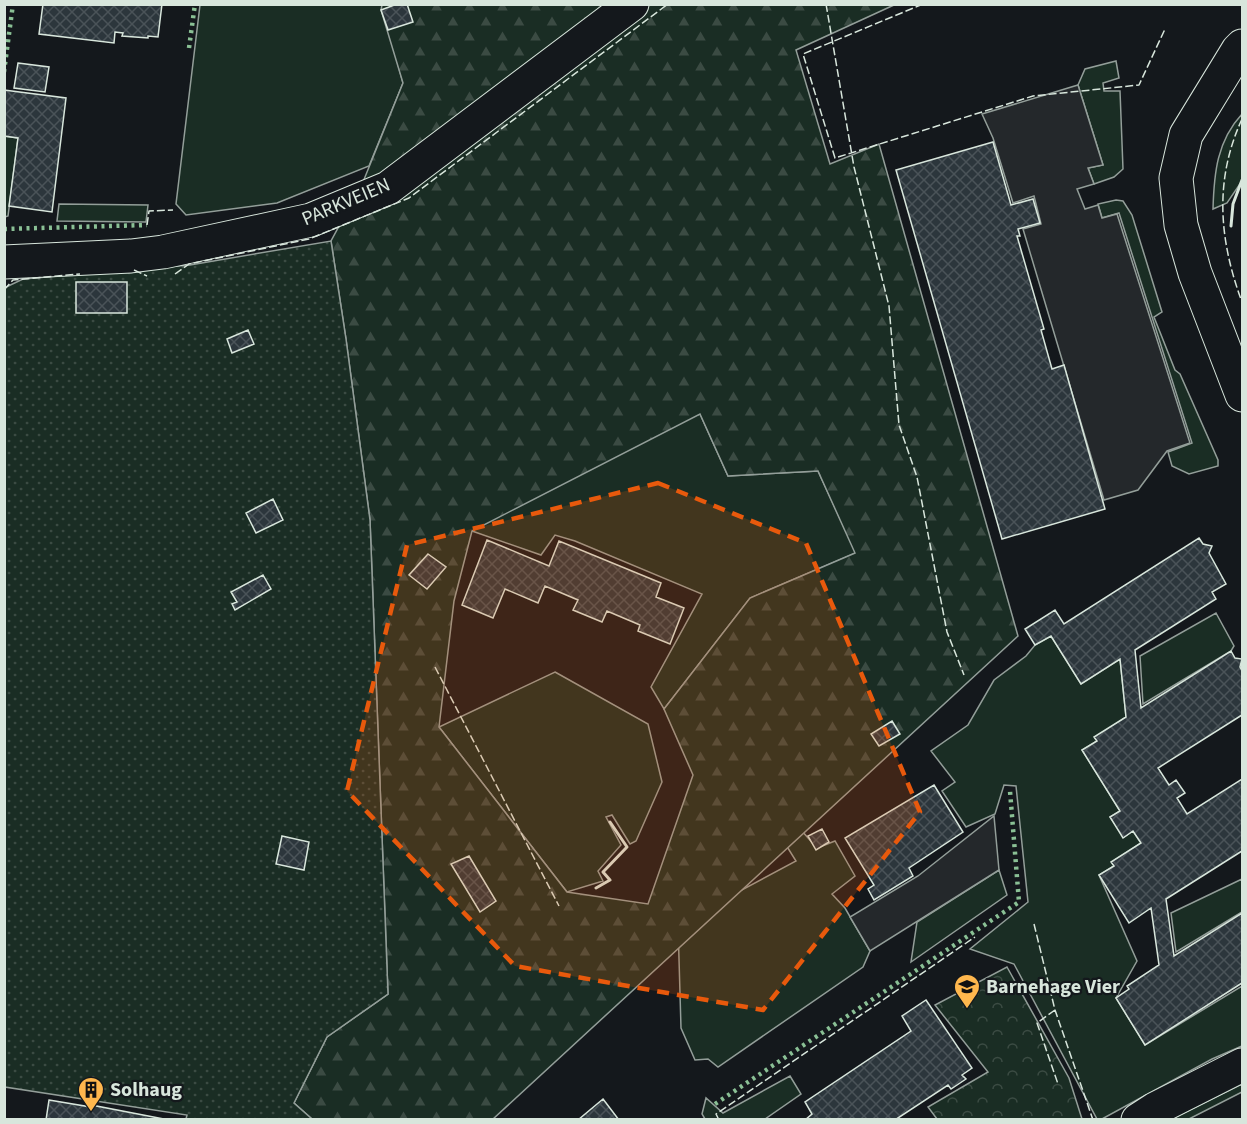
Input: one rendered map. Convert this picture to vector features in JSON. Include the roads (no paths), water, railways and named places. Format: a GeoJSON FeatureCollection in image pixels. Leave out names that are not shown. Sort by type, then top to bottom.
{"type":"FeatureCollection","features":[{"type":"Feature","properties":{"kind":"street","name":"PARKVEIEN"},"geometry":{"type":"LineString","coordinates":[[4,262],[131,256],[163,252],[311,220],[388,188],[632,4]]}},
{"type":"Feature","properties":{"kind":"street"},"geometry":{"type":"LineString","coordinates":[[1241,49],[1186,135],[1176,178],[1181,225],[1195,273],[1242,395]]}},
{"type":"Feature","properties":{"kind":"street"},"geometry":{"type":"LineString","coordinates":[[1138,1119],[1242,1065]]}},
{"type":"Feature","properties":{"kind":"place","name":"Barnehage Vier"},"geometry":{"type":"Point","coordinates":[967,1010]}},
{"type":"Feature","properties":{"kind":"place","name":"Solhaug"},"geometry":{"type":"Point","coordinates":[91,1113]}}]}
